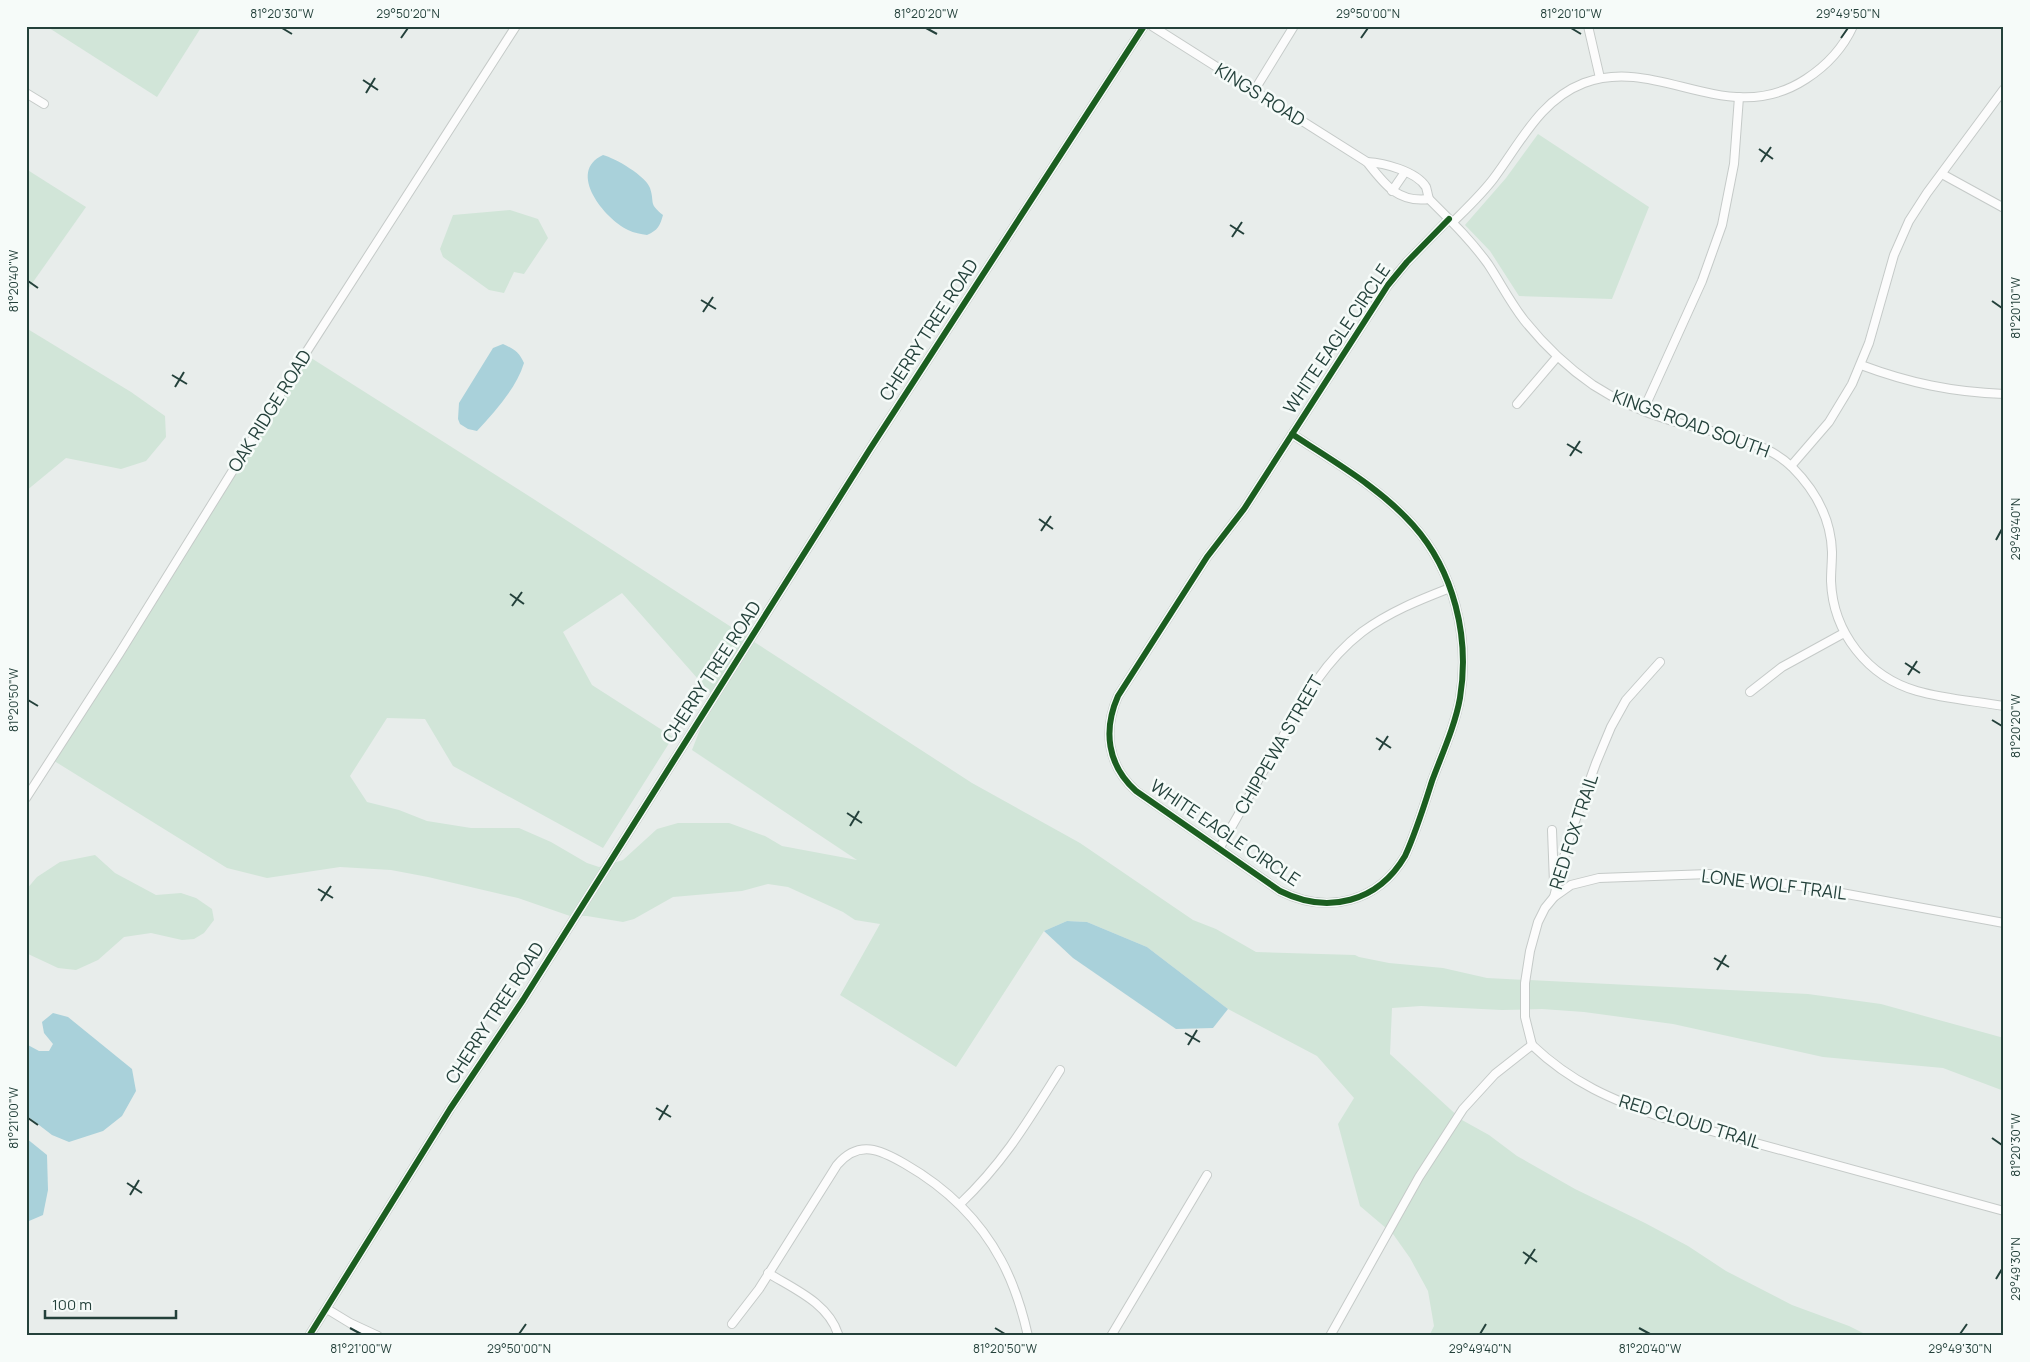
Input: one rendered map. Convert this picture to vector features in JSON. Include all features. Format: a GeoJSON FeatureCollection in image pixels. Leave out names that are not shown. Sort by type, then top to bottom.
{"type":"FeatureCollection","features":[{"type":"Feature","properties":{"kind":"street","name":"OAK RIDGE ROAD"},"geometry":{"type":"LineString","coordinates":[[26,798],[119,654],[307,351],[516,26]]}},
{"type":"Feature","properties":{"kind":"street","name":"CHERRY TREE ROAD"},"geometry":{"type":"LineString","coordinates":[[309,1336],[450,1109],[523,1000],[870,449],[1144,26]]}},
{"type":"Feature","properties":{"kind":"street","name":"KINGS ROAD"},"geometry":{"type":"LineString","coordinates":[[1152,26],[1367,162],[1392,191],[1404,198],[1418,201],[1429,199]]}},
{"type":"Feature","properties":{"kind":"street"},"geometry":{"type":"LineString","coordinates":[[1254,90],[1294,26]]}},
{"type":"Feature","properties":{"kind":"street"},"geometry":{"type":"LineString","coordinates":[[1588,26],[1600,78]]}},
{"type":"Feature","properties":{"kind":"street"},"geometry":{"type":"LineString","coordinates":[[1451,220],[1489,184],[1537,116],[1570,90],[1600,78],[1618,76],[1635,77],[1700,92],[1739,97],[1772,94],[1801,82],[1826,64],[1844,43],[1853,26]]}},
{"type":"Feature","properties":{"kind":"street"},"geometry":{"type":"LineString","coordinates":[[1791,466],[1841,405],[1861,365],[1899,241],[1918,207],[2004,89]]}},
{"type":"Feature","properties":{"kind":"street"},"geometry":{"type":"LineString","coordinates":[[26,93],[44,104]]}},
{"type":"Feature","properties":{"kind":"street"},"geometry":{"type":"LineString","coordinates":[[1643,410],[1702,281],[1722,225],[1734,164],[1739,97]]}},
{"type":"Feature","properties":{"kind":"street","name":"KINGS ROAD"},"geometry":{"type":"LineString","coordinates":[[1367,162],[1386,164],[1405,172],[1426,187],[1429,199],[1451,220]]}},
{"type":"Feature","properties":{"kind":"street"},"geometry":{"type":"LineString","coordinates":[[1392,191],[1405,172]]}},
{"type":"Feature","properties":{"kind":"street"},"geometry":{"type":"LineString","coordinates":[[1942,174],[2004,208]]}},
{"type":"Feature","properties":{"kind":"street","name":"KINGS ROAD SOUTH"},"geometry":{"type":"LineString","coordinates":[[1451,220],[1464,233],[1489,266],[1523,319],[1557,357],[1595,386],[1643,410],[1758,446],[1775,454],[1791,466],[1814,494],[1826,520],[1832,552],[1832,599],[1844,633],[1862,658],[1889,679],[1904,686],[1934,695],[2004,706]]}},
{"type":"Feature","properties":{"kind":"street","name":"WHITE EAGLE CIRCLE"},"geometry":{"type":"LineString","coordinates":[[1292,434],[1372,488],[1393,505],[1424,538],[1438,561],[1450,588],[1462,638],[1463,665],[1459,700],[1410,846],[1394,872],[1378,886],[1360,896],[1334,903],[1320,904],[1300,900],[1280,891],[1136,791],[1125,780],[1111,754],[1108,739],[1110,720],[1113,707],[1123,688],[1207,557],[1244,509],[1292,434],[1388,285],[1407,262],[1451,220]]}},
{"type":"Feature","properties":{"kind":"street"},"geometry":{"type":"LineString","coordinates":[[1517,404],[1557,357]]}},
{"type":"Feature","properties":{"kind":"street"},"geometry":{"type":"LineString","coordinates":[[1861,365],[1907,381],[1945,389],[2004,394]]}},
{"type":"Feature","properties":{"kind":"street","name":"CHIPPEWA STREET"},"geometry":{"type":"LineString","coordinates":[[1219,849],[1307,693],[1332,659],[1385,616],[1416,600],[1450,588]]}},
{"type":"Feature","properties":{"kind":"street"},"geometry":{"type":"LineString","coordinates":[[1750,692],[1787,664],[1844,633]]}},
{"type":"Feature","properties":{"kind":"street","name":"RED FOX TRAIL"},"geometry":{"type":"LineString","coordinates":[[1532,1045],[1525,1017],[1526,976],[1538,922],[1545,908],[1554,897],[1569,838],[1611,727],[1626,700],[1660,662]]}},
{"type":"Feature","properties":{"kind":"street"},"geometry":{"type":"LineString","coordinates":[[1552,830],[1554,897]]}},
{"type":"Feature","properties":{"kind":"street","name":"LONE WOLF TRAIL"},"geometry":{"type":"LineString","coordinates":[[1554,897],[1571,886],[1599,878],[1709,874],[1809,887],[2004,923]]}},
{"type":"Feature","properties":{"kind":"street"},"geometry":{"type":"LineString","coordinates":[[1330,1336],[1419,1178],[1463,1109],[1494,1074],[1532,1045]]}},
{"type":"Feature","properties":{"kind":"street","name":"RED CLOUD TRAIL"},"geometry":{"type":"LineString","coordinates":[[1532,1045],[1551,1063],[1574,1079],[1632,1107],[1664,1118],[2004,1211]]}},
{"type":"Feature","properties":{"kind":"street"},"geometry":{"type":"LineString","coordinates":[[960,1204],[990,1174],[1016,1141],[1060,1070]]}},
{"type":"Feature","properties":{"kind":"street"},"geometry":{"type":"LineString","coordinates":[[732,1324],[768,1273],[837,1165],[846,1156],[856,1151],[867,1149],[884,1152],[934,1182],[960,1204],[975,1221],[1001,1259],[1020,1304],[1028,1336]]}},
{"type":"Feature","properties":{"kind":"street"},"geometry":{"type":"LineString","coordinates":[[1111,1336],[1207,1175]]}},
{"type":"Feature","properties":{"kind":"street"},"geometry":{"type":"LineString","coordinates":[[768,1273],[817,1304],[832,1320],[838,1334]]}},
{"type":"Feature","properties":{"kind":"street"},"geometry":{"type":"LineString","coordinates":[[327,1309],[350,1323],[378,1336]]}},
{"type":"Feature","properties":{"kind":"green space"},"geometry":{"type":"Polygon","coordinates":[[[46,26],[202,26],[157,97],[46,26]]]}},
{"type":"Feature","properties":{"kind":"green space"},"geometry":{"type":"Polygon","coordinates":[[[1538,134],[1649,207],[1612,299],[1519,296],[1490,251],[1465,225],[1506,178],[1538,134]]]}},
{"type":"Feature","properties":{"kind":"green space"},"geometry":{"type":"Polygon","coordinates":[[[26,169],[86,207],[26,292],[26,169]]]}},
{"type":"Feature","properties":{"kind":"green space"},"geometry":{"type":"Polygon","coordinates":[[[510,210],[538,219],[548,238],[524,274],[514,272],[504,293],[489,290],[443,257],[440,249],[453,215],[510,210]]]}},
{"type":"Feature","properties":{"kind":"green space"},"geometry":{"type":"Polygon","coordinates":[[[26,328],[131,392],[165,416],[166,437],[146,461],[121,469],[66,458],[26,491],[26,328]]]}},
{"type":"Feature","properties":{"kind":"green space"},"geometry":{"type":"Polygon","coordinates":[[[308,356],[532,498],[972,783],[1080,843],[1193,920],[1216,929],[1256,952],[1355,955],[1389,963],[1443,968],[1487,978],[1808,994],[1881,1004],[2004,1038],[2004,1091],[1943,1068],[1823,1057],[1673,1024],[1584,1012],[1542,1009],[1502,1010],[1421,1006],[1392,1008],[1390,1054],[1462,1120],[1489,1135],[1517,1156],[1575,1189],[1688,1246],[1726,1271],[1792,1305],[1849,1326],[1869,1336],[1429,1336],[1434,1326],[1428,1291],[1410,1258],[1393,1234],[1360,1206],[1338,1124],[1354,1098],[1317,1056],[1228,1009],[1147,947],[1087,922],[1067,921],[1044,931],[956,1067],[840,995],[880,924],[855,920],[843,912],[788,887],[768,884],[742,891],[673,897],[634,919],[623,922],[587,916],[570,916],[518,898],[391,870],[340,867],[267,878],[227,868],[51,759],[308,356]],[[622,593],[563,632],[592,685],[673,737],[603,848],[453,766],[425,719],[387,718],[350,776],[367,802],[399,810],[427,821],[471,828],[519,828],[551,842],[587,863],[599,867],[623,860],[657,829],[678,823],[729,823],[765,836],[782,846],[857,860],[692,750],[713,696],[622,593]]]}},
{"type":"Feature","properties":{"kind":"green space"},"geometry":{"type":"Polygon","coordinates":[[[95,855],[115,873],[156,895],[181,893],[196,898],[212,909],[214,920],[204,933],[194,939],[182,940],[151,933],[124,937],[98,960],[76,970],[58,968],[26,953],[26,890],[37,877],[60,862],[95,855]]]}},
{"type":"Feature","properties":{"kind":"water"},"geometry":{"type":"Polygon","coordinates":[[[603,155],[630,168],[647,183],[654,205],[663,215],[660,225],[654,231],[647,235],[628,230],[609,216],[600,206],[593,195],[588,172],[593,163],[603,155]]]}},
{"type":"Feature","properties":{"kind":"water"},"geometry":{"type":"Polygon","coordinates":[[[503,344],[516,351],[522,359],[524,363],[520,373],[516,382],[491,416],[477,431],[468,429],[460,424],[458,419],[459,403],[493,348],[503,344]]]}},
{"type":"Feature","properties":{"kind":"water"},"geometry":{"type":"Polygon","coordinates":[[[1067,921],[1087,922],[1147,947],[1228,1009],[1213,1028],[1176,1029],[1073,958],[1044,931],[1067,921]]]}},
{"type":"Feature","properties":{"kind":"water"},"geometry":{"type":"Polygon","coordinates":[[[53,1013],[68,1017],[132,1069],[136,1091],[122,1116],[103,1131],[69,1142],[52,1135],[26,1115],[26,1044],[39,1051],[49,1051],[53,1044],[44,1033],[42,1022],[53,1013]]]}},
{"type":"Feature","properties":{"kind":"water"},"geometry":{"type":"Polygon","coordinates":[[[26,1138],[47,1155],[48,1190],[43,1215],[29,1221],[26,1220],[26,1138]]]}},
{"type":"Feature","properties":{"kind":"cycle path"},"geometry":{"type":"LineString","coordinates":[[309,1336],[450,1109],[523,1000],[870,449],[1144,26]]}},
{"type":"Feature","properties":{"kind":"cycle path"},"geometry":{"type":"LineString","coordinates":[[1292,434],[1308,444],[1340,465],[1371,487],[1400,511],[1413,525],[1427,543],[1449,584],[1456,606],[1463,652],[1463,675],[1455,719],[1405,856],[1394,872],[1366,894],[1334,903],[1316,902],[1280,891],[1136,791],[1126,781],[1114,758],[1110,746],[1110,722],[1118,696],[1207,557],[1244,509],[1388,285],[1407,262],[1449,219]]}}]}
